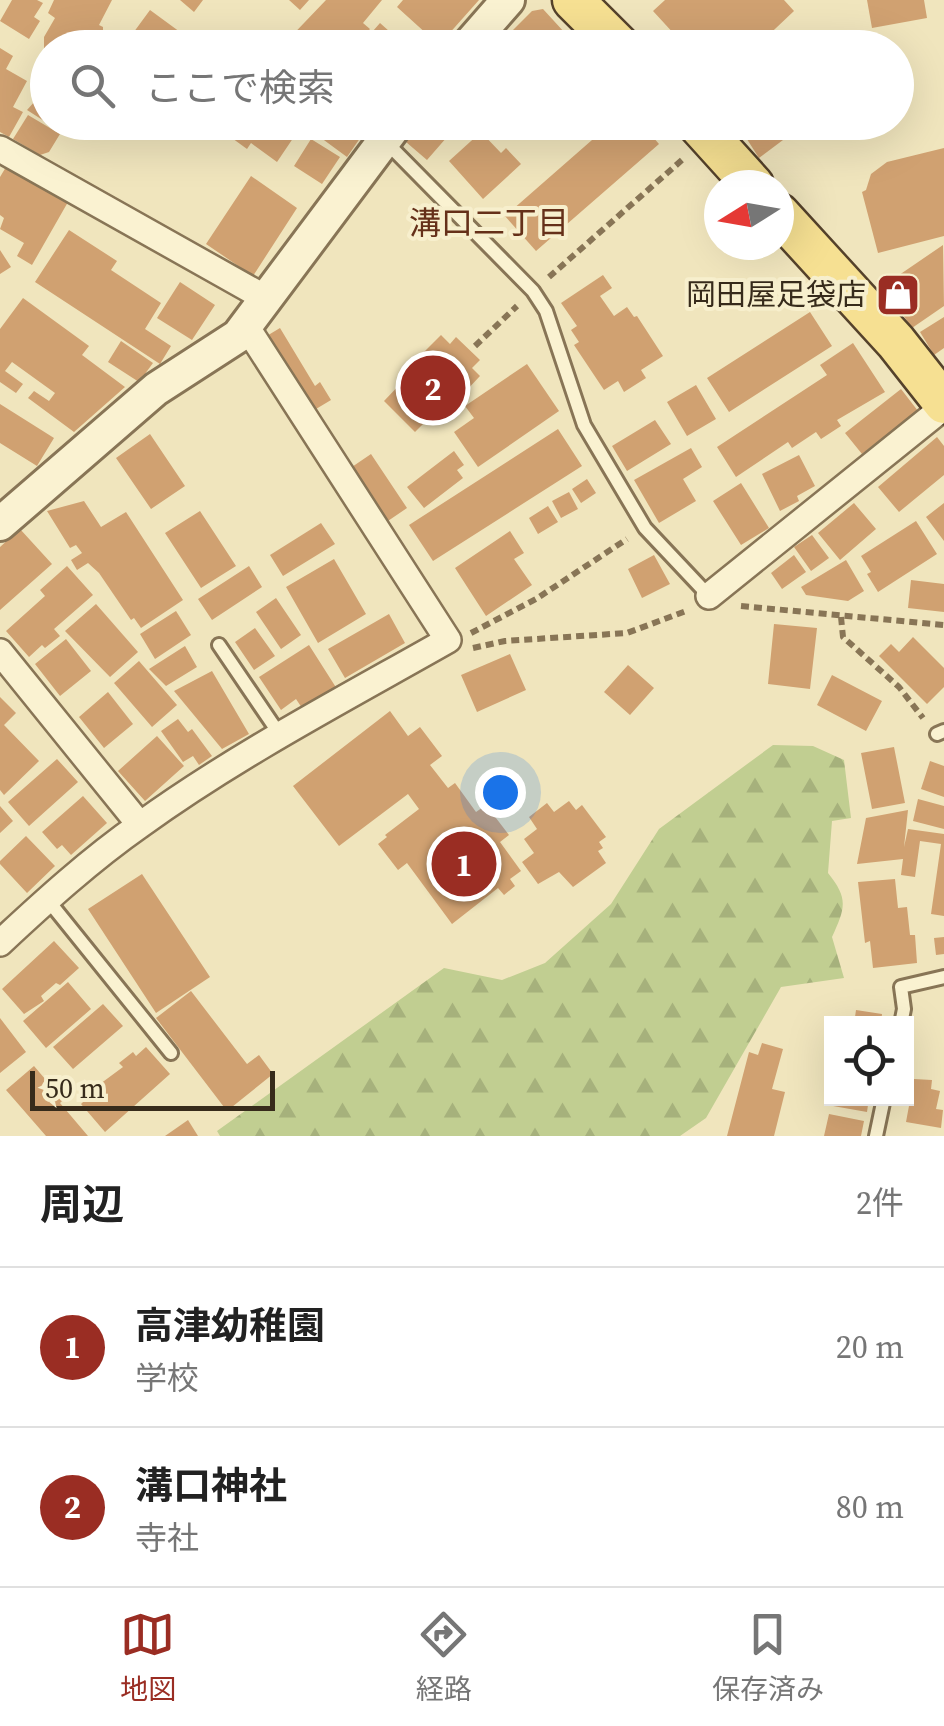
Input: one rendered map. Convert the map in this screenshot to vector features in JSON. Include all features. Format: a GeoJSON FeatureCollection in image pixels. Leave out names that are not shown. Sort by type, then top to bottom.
{"type":"FeatureCollection","features":[{"type":"Feature","properties":{"kind":"main road"},"geometry":{"type":"LineString","coordinates":[[573,0],[603,30]]}},
{"type":"Feature","properties":{"kind":"main road"},"geometry":{"type":"LineString","coordinates":[[712,140],[739,170]]}},
{"type":"Feature","properties":{"kind":"main road"},"geometry":{"type":"LineString","coordinates":[[794,230],[896,342],[944,405]]}},
{"type":"Feature","properties":{"kind":"street"},"geometry":{"type":"LineString","coordinates":[[482,30],[508,0]]}},
{"type":"Feature","properties":{"kind":"street"},"geometry":{"type":"LineString","coordinates":[[0,524],[156,388],[238,336],[384,140]]}},
{"type":"Feature","properties":{"kind":"street"},"geometry":{"type":"LineString","coordinates":[[0,149],[267,300]]}},
{"type":"Feature","properties":{"kind":"street"},"geometry":{"type":"LineString","coordinates":[[0,944],[47,900],[140,825],[280,736],[448,640],[246,326]]}},
{"type":"Feature","properties":{"kind":"street"},"geometry":{"type":"LineString","coordinates":[[709,596],[944,405]]}},
{"type":"Feature","properties":{"kind":"street"},"geometry":{"type":"LineString","coordinates":[[0,652],[140,825]]}},
{"type":"Feature","properties":{"kind":"lane"},"geometry":{"type":"LineString","coordinates":[[399,140],[533,291],[546,311],[584,424],[645,528],[709,596]]}},
{"type":"Feature","properties":{"kind":"lane"},"geometry":{"type":"LineString","coordinates":[[219,645],[280,736]]}},
{"type":"Feature","properties":{"kind":"lane"},"geometry":{"type":"LineString","coordinates":[[47,900],[171,1053]]}},
{"type":"Feature","properties":{"kind":"lane"},"geometry":{"type":"LineString","coordinates":[[903,1016],[901,987],[944,978]]}},
{"type":"Feature","properties":{"kind":"lane"},"geometry":{"type":"LineString","coordinates":[[876,1136],[882,1106]]}},
{"type":"Feature","properties":{"kind":"path"},"geometry":{"type":"LineString","coordinates":[[475,346],[691,140]]}},
{"type":"Feature","properties":{"kind":"path"},"geometry":{"type":"LineString","coordinates":[[448,640],[476,632],[536,599],[645,528]]}},
{"type":"Feature","properties":{"kind":"path"},"geometry":{"type":"LineString","coordinates":[[448,640],[467,649],[505,641],[627,633],[690,609],[709,596],[725,606],[944,625]]}},
{"type":"Feature","properties":{"kind":"path"},"geometry":{"type":"LineString","coordinates":[[841,617],[843,636],[899,687],[940,733]]}},
{"type":"Feature","properties":{"kind":"green space"},"geometry":{"type":"Polygon","coordinates":[[[773,745],[813,746],[844,760],[851,818],[832,821],[828,873],[842,897],[842,911],[832,937],[844,978],[781,987],[706,1118],[680,1136],[220,1136],[217,1131],[444,968],[502,980],[545,963],[611,904],[659,829],[773,745]]]}},
{"type":"Feature","properties":{"kind":"building"},"geometry":{"type":"Polygon","coordinates":[[[12,0],[43,3],[34,17],[40,21],[34,30],[30,30],[29,39],[0,21],[12,0]]]}},
{"type":"Feature","properties":{"kind":"building"},"geometry":{"type":"Polygon","coordinates":[[[54,0],[112,0],[99,25],[103,30],[48,30],[55,18],[48,13],[54,0]]]}},
{"type":"Feature","properties":{"kind":"building"},"geometry":{"type":"Polygon","coordinates":[[[180,0],[203,0],[194,12],[180,0]]]}},
{"type":"Feature","properties":{"kind":"building"},"geometry":{"type":"Polygon","coordinates":[[[289,0],[309,0],[300,10],[289,0]]]}},
{"type":"Feature","properties":{"kind":"building"},"geometry":{"type":"Polygon","coordinates":[[[326,0],[382,0],[363,23],[369,30],[297,30],[326,0]]]}},
{"type":"Feature","properties":{"kind":"building"},"geometry":{"type":"Polygon","coordinates":[[[403,0],[479,0],[452,30],[422,30],[397,7],[403,0]]]}},
{"type":"Feature","properties":{"kind":"building"},"geometry":{"type":"Polygon","coordinates":[[[665,0],[784,0],[794,11],[774,30],[670,30],[653,11],[665,0]]]}},
{"type":"Feature","properties":{"kind":"building"},"geometry":{"type":"Polygon","coordinates":[[[867,0],[924,0],[927,18],[872,28],[867,0]]]}},
{"type":"Feature","properties":{"kind":"building"},"geometry":{"type":"Polygon","coordinates":[[[543,9],[562,30],[513,30],[532,11],[543,9]]]}},
{"type":"Feature","properties":{"kind":"building"},"geometry":{"type":"Polygon","coordinates":[[[150,10],[177,30],[135,30],[150,10]]]}},
{"type":"Feature","properties":{"kind":"building"},"geometry":{"type":"Polygon","coordinates":[[[0,48],[13,56],[6,69],[27,81],[13,107],[23,112],[9,137],[0,132],[0,48]]]}},
{"type":"Feature","properties":{"kind":"building"},"geometry":{"type":"Polygon","coordinates":[[[28,115],[30,140],[56,140],[49,152],[40,155],[13,139],[28,115]]]}},
{"type":"Feature","properties":{"kind":"building"},"geometry":{"type":"Polygon","coordinates":[[[235,140],[292,140],[277,162],[251,143],[247,149],[235,140]]]}},
{"type":"Feature","properties":{"kind":"building"},"geometry":{"type":"Polygon","coordinates":[[[310,140],[340,157],[322,184],[294,166],[310,140]]]}},
{"type":"Feature","properties":{"kind":"building"},"geometry":{"type":"Polygon","coordinates":[[[324,140],[359,140],[347,157],[324,140]]]}},
{"type":"Feature","properties":{"kind":"building"},"geometry":{"type":"Polygon","coordinates":[[[408,140],[444,140],[427,160],[408,140]]]}},
{"type":"Feature","properties":{"kind":"building"},"geometry":{"type":"Polygon","coordinates":[[[472,140],[489,140],[501,153],[506,148],[521,164],[483,199],[449,161],[472,140]]]}},
{"type":"Feature","properties":{"kind":"building"},"geometry":{"type":"Polygon","coordinates":[[[592,140],[656,140],[659,144],[536,251],[505,216],[592,140]]]}},
{"type":"Feature","properties":{"kind":"building"},"geometry":{"type":"Polygon","coordinates":[[[748,140],[783,140],[759,158],[748,140]]]}},
{"type":"Feature","properties":{"kind":"building"},"geometry":{"type":"Polygon","coordinates":[[[944,148],[944,236],[878,253],[862,192],[871,174],[887,162],[944,148]]]}},
{"type":"Feature","properties":{"kind":"building"},"geometry":{"type":"Polygon","coordinates":[[[6,167],[68,202],[32,265],[17,256],[24,243],[0,229],[4,218],[0,215],[0,177],[6,167]]]}},
{"type":"Feature","properties":{"kind":"building"},"geometry":{"type":"Polygon","coordinates":[[[251,176],[297,208],[253,276],[206,244],[251,176]]]}},
{"type":"Feature","properties":{"kind":"building"},"geometry":{"type":"Polygon","coordinates":[[[69,230],[117,261],[111,270],[161,303],[145,329],[171,346],[160,364],[35,282],[69,230]]]}},
{"type":"Feature","properties":{"kind":"building"},"geometry":{"type":"Polygon","coordinates":[[[943,245],[944,306],[912,328],[883,286],[943,245]]]}},
{"type":"Feature","properties":{"kind":"building"},"geometry":{"type":"Polygon","coordinates":[[[0,250],[11,267],[0,274],[0,250]]]}},
{"type":"Feature","properties":{"kind":"building"},"geometry":{"type":"Polygon","coordinates":[[[603,275],[612,288],[600,296],[614,316],[627,307],[663,356],[641,370],[646,378],[624,392],[618,381],[604,390],[574,345],[579,342],[571,330],[577,326],[561,303],[603,275]]]}},
{"type":"Feature","properties":{"kind":"building"},"geometry":{"type":"Polygon","coordinates":[[[180,282],[215,305],[192,340],[157,318],[180,282]]]}},
{"type":"Feature","properties":{"kind":"building"},"geometry":{"type":"Polygon","coordinates":[[[23,298],[89,346],[82,355],[125,387],[74,432],[28,398],[34,391],[49,401],[55,393],[12,362],[5,371],[23,384],[16,393],[0,382],[0,329],[23,298]]]}},
{"type":"Feature","properties":{"kind":"building"},"geometry":{"type":"Polygon","coordinates":[[[810,312],[832,346],[729,412],[707,378],[810,312]]]}},
{"type":"Feature","properties":{"kind":"building"},"geometry":{"type":"Polygon","coordinates":[[[944,317],[944,348],[934,355],[920,332],[944,317]]]}},
{"type":"Feature","properties":{"kind":"building"},"geometry":{"type":"Polygon","coordinates":[[[280,328],[315,386],[320,382],[331,400],[311,412],[265,337],[280,328]]]}},
{"type":"Feature","properties":{"kind":"building"},"geometry":{"type":"Polygon","coordinates":[[[441,335],[450,344],[456,337],[480,360],[472,368],[480,376],[453,412],[444,403],[415,432],[384,401],[406,378],[411,383],[419,375],[410,366],[441,335]]]}},
{"type":"Feature","properties":{"kind":"building"},"geometry":{"type":"Polygon","coordinates":[[[121,341],[153,363],[139,382],[108,362],[121,341]]]}},
{"type":"Feature","properties":{"kind":"building"},"geometry":{"type":"Polygon","coordinates":[[[853,343],[885,392],[837,420],[841,426],[821,439],[816,432],[792,448],[788,442],[736,477],[717,447],[827,375],[820,365],[853,343]]]}},
{"type":"Feature","properties":{"kind":"building"},"geometry":{"type":"Polygon","coordinates":[[[527,364],[559,411],[478,467],[454,432],[474,418],[465,406],[527,364]]]}},
{"type":"Feature","properties":{"kind":"building"},"geometry":{"type":"Polygon","coordinates":[[[696,385],[716,419],[687,436],[667,402],[696,385]]]}},
{"type":"Feature","properties":{"kind":"building"},"geometry":{"type":"Polygon","coordinates":[[[901,389],[918,411],[862,454],[845,433],[901,389]]]}},
{"type":"Feature","properties":{"kind":"building"},"geometry":{"type":"Polygon","coordinates":[[[0,404],[54,438],[37,466],[0,443],[0,404]]]}},
{"type":"Feature","properties":{"kind":"building"},"geometry":{"type":"Polygon","coordinates":[[[655,420],[671,444],[627,471],[612,446],[655,420]]]}},
{"type":"Feature","properties":{"kind":"building"},"geometry":{"type":"Polygon","coordinates":[[[558,429],[582,466],[433,561],[409,525],[558,429]]]}},
{"type":"Feature","properties":{"kind":"building"},"geometry":{"type":"Polygon","coordinates":[[[150,434],[185,486],[151,509],[116,458],[150,434]]]}},
{"type":"Feature","properties":{"kind":"building"},"geometry":{"type":"Polygon","coordinates":[[[937,437],[944,446],[944,475],[899,512],[878,487],[937,437]]]}},
{"type":"Feature","properties":{"kind":"building"},"geometry":{"type":"Polygon","coordinates":[[[691,448],[702,467],[683,479],[696,501],[659,523],[634,480],[691,448]]]}},
{"type":"Feature","properties":{"kind":"building"},"geometry":{"type":"Polygon","coordinates":[[[454,451],[464,465],[457,470],[463,478],[424,508],[407,487],[454,451]]]}},
{"type":"Feature","properties":{"kind":"building"},"geometry":{"type":"Polygon","coordinates":[[[371,454],[407,508],[385,523],[349,469],[371,454]]]}},
{"type":"Feature","properties":{"kind":"building"},"geometry":{"type":"Polygon","coordinates":[[[799,455],[815,486],[780,511],[762,474],[799,455]]]}},
{"type":"Feature","properties":{"kind":"building"},"geometry":{"type":"Polygon","coordinates":[[[587,479],[596,493],[581,503],[572,489],[587,479]]]}},
{"type":"Feature","properties":{"kind":"building"},"geometry":{"type":"Polygon","coordinates":[[[741,483],[769,528],[741,545],[713,501],[741,483]]]}},
{"type":"Feature","properties":{"kind":"building"},"geometry":{"type":"Polygon","coordinates":[[[569,492],[578,509],[561,518],[552,501],[569,492]]]}},
{"type":"Feature","properties":{"kind":"building"},"geometry":{"type":"Polygon","coordinates":[[[84,501],[101,527],[126,512],[183,600],[141,628],[88,563],[77,570],[71,560],[82,553],[76,545],[70,548],[47,511],[84,501]]]}},
{"type":"Feature","properties":{"kind":"building"},"geometry":{"type":"Polygon","coordinates":[[[854,503],[876,529],[840,560],[818,533],[854,503]]]}},
{"type":"Feature","properties":{"kind":"building"},"geometry":{"type":"Polygon","coordinates":[[[944,503],[944,541],[926,517],[944,503]]]}},
{"type":"Feature","properties":{"kind":"building"},"geometry":{"type":"Polygon","coordinates":[[[548,506],[558,522],[538,534],[529,518],[548,506]]]}},
{"type":"Feature","properties":{"kind":"building"},"geometry":{"type":"Polygon","coordinates":[[[200,511],[236,566],[201,588],[165,533],[200,511]]]}},
{"type":"Feature","properties":{"kind":"building"},"geometry":{"type":"Polygon","coordinates":[[[916,521],[937,554],[878,592],[861,556],[916,521]]]}},
{"type":"Feature","properties":{"kind":"building"},"geometry":{"type":"Polygon","coordinates":[[[321,523],[335,544],[283,576],[270,555],[321,523]]]}},
{"type":"Feature","properties":{"kind":"building"},"geometry":{"type":"Polygon","coordinates":[[[20,529],[52,564],[0,610],[0,547],[20,529]]]}},
{"type":"Feature","properties":{"kind":"building"},"geometry":{"type":"Polygon","coordinates":[[[510,531],[524,553],[514,559],[532,585],[486,616],[455,568],[510,531]]]}},
{"type":"Feature","properties":{"kind":"building"},"geometry":{"type":"Polygon","coordinates":[[[812,535],[829,558],[811,571],[794,547],[812,535]]]}},
{"type":"Feature","properties":{"kind":"building"},"geometry":{"type":"Polygon","coordinates":[[[654,555],[670,584],[642,598],[628,569],[654,555]]]}},
{"type":"Feature","properties":{"kind":"building"},"geometry":{"type":"Polygon","coordinates":[[[794,555],[806,572],[782,589],[771,573],[794,555]]]}},
{"type":"Feature","properties":{"kind":"building"},"geometry":{"type":"Polygon","coordinates":[[[334,559],[366,614],[318,643],[286,587],[334,559]]]}},
{"type":"Feature","properties":{"kind":"building"},"geometry":{"type":"Polygon","coordinates":[[[846,560],[864,591],[848,601],[806,595],[801,587],[846,560]]]}},
{"type":"Feature","properties":{"kind":"building"},"geometry":{"type":"Polygon","coordinates":[[[67,566],[93,595],[54,629],[60,636],[29,657],[6,631],[45,596],[40,590],[67,566]]]}},
{"type":"Feature","properties":{"kind":"building"},"geometry":{"type":"Polygon","coordinates":[[[249,566],[262,587],[212,620],[198,599],[249,566]]]}},
{"type":"Feature","properties":{"kind":"building"},"geometry":{"type":"Polygon","coordinates":[[[911,580],[944,584],[944,612],[908,608],[911,580]]]}},
{"type":"Feature","properties":{"kind":"building"},"geometry":{"type":"Polygon","coordinates":[[[276,598],[301,635],[281,649],[256,612],[276,598]]]}},
{"type":"Feature","properties":{"kind":"building"},"geometry":{"type":"Polygon","coordinates":[[[96,604],[138,652],[110,677],[65,631],[96,604]]]}},
{"type":"Feature","properties":{"kind":"building"},"geometry":{"type":"Polygon","coordinates":[[[176,611],[191,635],[155,659],[140,634],[176,611]]]}},
{"type":"Feature","properties":{"kind":"building"},"geometry":{"type":"Polygon","coordinates":[[[389,614],[405,643],[345,678],[328,649],[389,614]]]}},
{"type":"Feature","properties":{"kind":"building"},"geometry":{"type":"Polygon","coordinates":[[[774,624],[817,628],[810,689],[768,684],[774,624]]]}},
{"type":"Feature","properties":{"kind":"building"},"geometry":{"type":"Polygon","coordinates":[[[255,628],[275,656],[254,670],[235,642],[255,628]]]}},
{"type":"Feature","properties":{"kind":"building"},"geometry":{"type":"Polygon","coordinates":[[[913,637],[944,668],[944,687],[927,704],[879,656],[891,644],[899,652],[913,637]]]}},
{"type":"Feature","properties":{"kind":"building"},"geometry":{"type":"Polygon","coordinates":[[[66,639],[91,671],[60,696],[35,664],[66,639]]]}},
{"type":"Feature","properties":{"kind":"building"},"geometry":{"type":"Polygon","coordinates":[[[309,645],[337,689],[304,711],[296,699],[281,710],[259,677],[309,645]]]}},
{"type":"Feature","properties":{"kind":"building"},"geometry":{"type":"Polygon","coordinates":[[[185,646],[197,667],[166,686],[149,669],[185,646]]]}},
{"type":"Feature","properties":{"kind":"building"},"geometry":{"type":"Polygon","coordinates":[[[510,654],[526,690],[477,712],[461,675],[510,654]]]}},
{"type":"Feature","properties":{"kind":"building"},"geometry":{"type":"Polygon","coordinates":[[[139,661],[177,705],[152,727],[114,683],[139,661]]]}},
{"type":"Feature","properties":{"kind":"building"},"geometry":{"type":"Polygon","coordinates":[[[628,665],[654,688],[630,715],[604,692],[628,665]]]}},
{"type":"Feature","properties":{"kind":"building"},"geometry":{"type":"Polygon","coordinates":[[[212,671],[249,734],[222,749],[174,691],[212,671]]]}},
{"type":"Feature","properties":{"kind":"building"},"geometry":{"type":"Polygon","coordinates":[[[832,675],[882,701],[866,731],[817,705],[832,675]]]}},
{"type":"Feature","properties":{"kind":"building"},"geometry":{"type":"Polygon","coordinates":[[[108,692],[133,724],[104,748],[79,717],[108,692]]]}},
{"type":"Feature","properties":{"kind":"building"},"geometry":{"type":"Polygon","coordinates":[[[0,697],[16,713],[4,725],[39,761],[4,795],[0,790],[0,697]]]}},
{"type":"Feature","properties":{"kind":"building"},"geometry":{"type":"Polygon","coordinates":[[[390,711],[408,736],[420,727],[442,756],[430,765],[448,788],[455,783],[476,812],[486,805],[509,835],[500,842],[521,871],[510,879],[515,886],[504,895],[498,888],[452,924],[407,863],[398,870],[378,844],[419,809],[408,794],[339,846],[293,786],[390,711]]]}},
{"type":"Feature","properties":{"kind":"building"},"geometry":{"type":"Polygon","coordinates":[[[178,719],[188,732],[192,729],[212,756],[199,765],[193,756],[183,762],[161,731],[178,719]]]}},
{"type":"Feature","properties":{"kind":"building"},"geometry":{"type":"Polygon","coordinates":[[[157,736],[184,766],[145,801],[118,771],[157,736]]]}},
{"type":"Feature","properties":{"kind":"building"},"geometry":{"type":"Polygon","coordinates":[[[894,747],[905,803],[872,809],[861,753],[894,747]]]}},
{"type":"Feature","properties":{"kind":"building"},"geometry":{"type":"Polygon","coordinates":[[[57,759],[78,782],[29,826],[8,802],[57,759]]]}},
{"type":"Feature","properties":{"kind":"building"},"geometry":{"type":"Polygon","coordinates":[[[930,761],[944,766],[944,797],[921,789],[930,761]]]}},
{"type":"Feature","properties":{"kind":"building"},"geometry":{"type":"Polygon","coordinates":[[[83,796],[107,823],[71,855],[62,845],[57,849],[42,832],[83,796]]]}},
{"type":"Feature","properties":{"kind":"building"},"geometry":{"type":"Polygon","coordinates":[[[918,799],[944,806],[944,829],[913,821],[918,799]]]}},
{"type":"Feature","properties":{"kind":"building"},"geometry":{"type":"Polygon","coordinates":[[[569,801],[576,810],[582,805],[606,837],[599,842],[603,848],[598,851],[606,863],[573,887],[559,872],[538,884],[522,862],[534,853],[524,839],[537,829],[529,817],[547,803],[554,812],[569,801]]]}},
{"type":"Feature","properties":{"kind":"building"},"geometry":{"type":"Polygon","coordinates":[[[0,806],[13,821],[0,833],[0,806]]]}},
{"type":"Feature","properties":{"kind":"building"},"geometry":{"type":"Polygon","coordinates":[[[908,810],[904,847],[908,829],[944,834],[944,916],[931,914],[941,844],[920,841],[915,877],[901,875],[903,859],[857,864],[866,818],[908,810]]]}},
{"type":"Feature","properties":{"kind":"building"},"geometry":{"type":"Polygon","coordinates":[[[26,836],[55,866],[27,893],[0,864],[26,836]]]}},
{"type":"Feature","properties":{"kind":"building"},"geometry":{"type":"Polygon","coordinates":[[[142,874],[210,977],[156,1013],[88,909],[142,874]]]}},
{"type":"Feature","properties":{"kind":"building"},"geometry":{"type":"Polygon","coordinates":[[[895,879],[898,908],[907,907],[910,935],[915,935],[917,963],[873,968],[870,941],[865,943],[858,882],[895,879]]]}},
{"type":"Feature","properties":{"kind":"building"},"geometry":{"type":"Polygon","coordinates":[[[944,937],[944,954],[936,955],[934,938],[944,937]]]}},
{"type":"Feature","properties":{"kind":"building"},"geometry":{"type":"Polygon","coordinates":[[[54,941],[79,968],[60,985],[56,983],[41,996],[44,1001],[24,1014],[2,989],[54,941]]]}},
{"type":"Feature","properties":{"kind":"building"},"geometry":{"type":"Polygon","coordinates":[[[68,982],[91,1009],[46,1048],[23,1021],[68,982]]]}},
{"type":"Feature","properties":{"kind":"building"},"geometry":{"type":"Polygon","coordinates":[[[191,991],[247,1064],[259,1055],[273,1074],[227,1111],[156,1018],[191,991]]]}},
{"type":"Feature","properties":{"kind":"building"},"geometry":{"type":"Polygon","coordinates":[[[103,1004],[123,1026],[73,1069],[53,1047],[103,1004]]]}},
{"type":"Feature","properties":{"kind":"building"},"geometry":{"type":"Polygon","coordinates":[[[856,1010],[882,1014],[882,1016],[855,1016],[856,1010]]]}},
{"type":"Feature","properties":{"kind":"building"},"geometry":{"type":"Polygon","coordinates":[[[0,1018],[26,1052],[0,1073],[0,1018]]]}},
{"type":"Feature","properties":{"kind":"building"},"geometry":{"type":"Polygon","coordinates":[[[762,1043],[783,1049],[772,1089],[785,1092],[774,1136],[727,1136],[749,1052],[758,1055],[762,1043]]]}},
{"type":"Feature","properties":{"kind":"building"},"geometry":{"type":"Polygon","coordinates":[[[146,1047],[170,1074],[105,1132],[81,1104],[81,1098],[123,1067],[119,1063],[133,1052],[136,1056],[146,1047]]]}},
{"type":"Feature","properties":{"kind":"building"},"geometry":{"type":"Polygon","coordinates":[[[34,1066],[88,1136],[46,1136],[6,1090],[34,1066]]]}},
{"type":"Feature","properties":{"kind":"building"},"geometry":{"type":"Polygon","coordinates":[[[914,1079],[932,1080],[931,1089],[940,1091],[936,1109],[943,1110],[941,1128],[906,1122],[909,1106],[914,1106],[914,1079]]]}},
{"type":"Feature","properties":{"kind":"building"},"geometry":{"type":"Polygon","coordinates":[[[833,1106],[868,1106],[867,1112],[833,1106]]]}},
{"type":"Feature","properties":{"kind":"building"},"geometry":{"type":"Polygon","coordinates":[[[829,1114],[864,1121],[861,1136],[824,1136],[829,1114]]]}},
{"type":"Feature","properties":{"kind":"building"},"geometry":{"type":"Polygon","coordinates":[[[188,1120],[198,1136],[165,1136],[188,1120]]]}},
{"type":"Feature","properties":{"kind":"place","name":"岡田屋足袋店"},"geometry":{"type":"Point","coordinates":[898,295]}},
{"type":"Feature","properties":{"kind":"place","name":"溝口神社"},"geometry":{"type":"Point","coordinates":[433,388]}},
{"type":"Feature","properties":{"kind":"place","name":"高津幼稚園"},"geometry":{"type":"Point","coordinates":[464,864]}},
{"type":"Feature","properties":{"kind":"district","name":"溝口二丁目"},"geometry":{"type":"Point","coordinates":[489,223]}}]}
